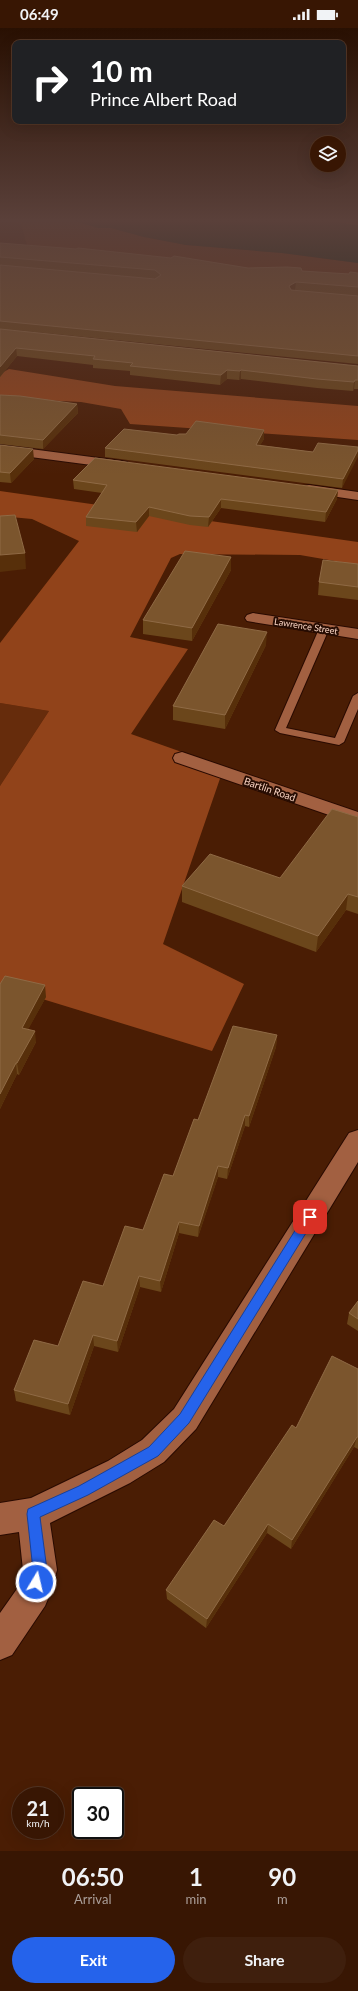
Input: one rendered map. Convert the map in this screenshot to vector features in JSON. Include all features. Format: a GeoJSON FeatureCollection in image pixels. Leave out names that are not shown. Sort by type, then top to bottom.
{"type":"FeatureCollection","features":[{"type":"Feature","properties":{"kind":"street"},"geometry":{"type":"LineString","coordinates":[[0,449],[137,467]]}},
{"type":"Feature","properties":{"kind":"street"},"geometry":{"type":"LineString","coordinates":[[295,487],[358,496]]}},
{"type":"Feature","properties":{"kind":"street","name":"Lawrence Street"},"geometry":{"type":"LineString","coordinates":[[254,618],[358,634]]}},
{"type":"Feature","properties":{"kind":"street","name":"Bartlin Road"},"geometry":{"type":"LineString","coordinates":[[182,758],[358,819]]}},
{"type":"Feature","properties":{"kind":"street"},"geometry":{"type":"LineString","coordinates":[[0,1519],[33,1514],[83,1490],[153,1451],[185,1419],[358,1140]]}},
{"type":"Feature","properties":{"kind":"street"},"geometry":{"type":"LineString","coordinates":[[0,1509],[33,1514]]}},
{"type":"Feature","properties":{"kind":"street"},"geometry":{"type":"LineString","coordinates":[[0,1643],[33,1594],[40,1570],[33,1514]]}},
{"type":"Feature","properties":{"kind":"lane"},"geometry":{"type":"LineString","coordinates":[[324,628],[280,730],[339,742],[358,696]]}},
{"type":"Feature","properties":{"kind":"shaded area"},"geometry":{"type":"Polygon","coordinates":[[[9,369],[115,386],[358,406],[358,440],[130,424],[121,409],[81,402],[0,398],[0,374],[9,369]]]}},
{"type":"Feature","properties":{"kind":"shaded area"},"geometry":{"type":"Polygon","coordinates":[[[0,491],[358,542],[358,565],[300,555],[180,554],[171,558],[130,637],[188,649],[131,734],[224,767],[163,944],[244,984],[212,1051],[0,986],[0,786],[49,711],[0,703],[0,643],[79,541],[32,519],[0,516],[0,491]]]}},
{"type":"Feature","properties":{"kind":"shaded area"},"geometry":{"type":"Polygon","coordinates":[[[0,703],[49,711],[0,786],[0,703]]]}},
{"type":"Feature","properties":{"kind":"building"},"geometry":{"type":"Polygon","coordinates":[[[0,304],[358,304],[358,356],[0,321],[0,304]]]}},
{"type":"Feature","properties":{"kind":"building"},"geometry":{"type":"Polygon","coordinates":[[[0,329],[358,366],[358,380],[355,380],[354,382],[317,379],[241,370],[227,370],[221,375],[130,366],[133,363],[93,359],[95,356],[16,348],[0,367],[0,329]]]}},
{"type":"Feature","properties":{"kind":"building"},"geometry":{"type":"Polygon","coordinates":[[[0,395],[20,396],[77,404],[43,440],[0,435],[0,395]]]}},
{"type":"Feature","properties":{"kind":"building"},"geometry":{"type":"Polygon","coordinates":[[[196,421],[264,430],[256,445],[313,452],[318,443],[358,447],[358,450],[343,479],[105,448],[124,429],[177,435],[186,434],[196,421]]]}},
{"type":"Feature","properties":{"kind":"building"},"geometry":{"type":"Polygon","coordinates":[[[0,445],[33,449],[10,473],[0,472],[0,445]]]}},
{"type":"Feature","properties":{"kind":"building"},"geometry":{"type":"Polygon","coordinates":[[[95,458],[338,490],[326,512],[221,499],[209,517],[190,516],[149,507],[136,522],[86,517],[107,485],[73,480],[95,458]]]}},
{"type":"Feature","properties":{"kind":"building"},"geometry":{"type":"Polygon","coordinates":[[[15,515],[25,553],[0,555],[0,516],[15,515]]]}},
{"type":"Feature","properties":{"kind":"building"},"geometry":{"type":"Polygon","coordinates":[[[185,551],[231,557],[192,628],[143,620],[185,551]]]}},
{"type":"Feature","properties":{"kind":"building"},"geometry":{"type":"Polygon","coordinates":[[[323,560],[358,564],[358,587],[319,582],[323,560]]]}},
{"type":"Feature","properties":{"kind":"building"},"geometry":{"type":"Polygon","coordinates":[[[218,624],[267,632],[225,715],[173,706],[218,624]]]}},
{"type":"Feature","properties":{"kind":"building"},"geometry":{"type":"Polygon","coordinates":[[[332,809],[358,817],[358,897],[348,894],[318,936],[182,886],[210,854],[280,878],[332,809]]]}},
{"type":"Feature","properties":{"kind":"building"},"geometry":{"type":"Polygon","coordinates":[[[5,976],[45,985],[22,1028],[35,1031],[0,1094],[0,984],[5,976]]]}},
{"type":"Feature","properties":{"kind":"building"},"geometry":{"type":"Polygon","coordinates":[[[233,1026],[277,1035],[249,1116],[245,1115],[228,1168],[218,1166],[199,1226],[179,1222],[160,1281],[139,1276],[117,1341],[93,1335],[68,1404],[14,1390],[34,1340],[58,1346],[83,1281],[103,1286],[125,1226],[143,1230],[164,1174],[173,1176],[194,1119],[198,1120],[233,1026]]]}},
{"type":"Feature","properties":{"kind":"building"},"geometry":{"type":"Polygon","coordinates":[[[358,1301],[358,1319],[349,1313],[358,1301]]]}},
{"type":"Feature","properties":{"kind":"building"},"geometry":{"type":"Polygon","coordinates":[[[332,1356],[358,1369],[358,1437],[292,1540],[268,1524],[207,1619],[166,1590],[214,1520],[224,1526],[292,1425],[296,1428],[332,1356]]]}},
{"type":"Feature","properties":{"kind":"route"},"geometry":{"type":"LineString","coordinates":[[36,1582],[40,1570],[39,1550],[33,1514],[119,1472],[153,1451],[185,1419],[310,1217]]}}]}
